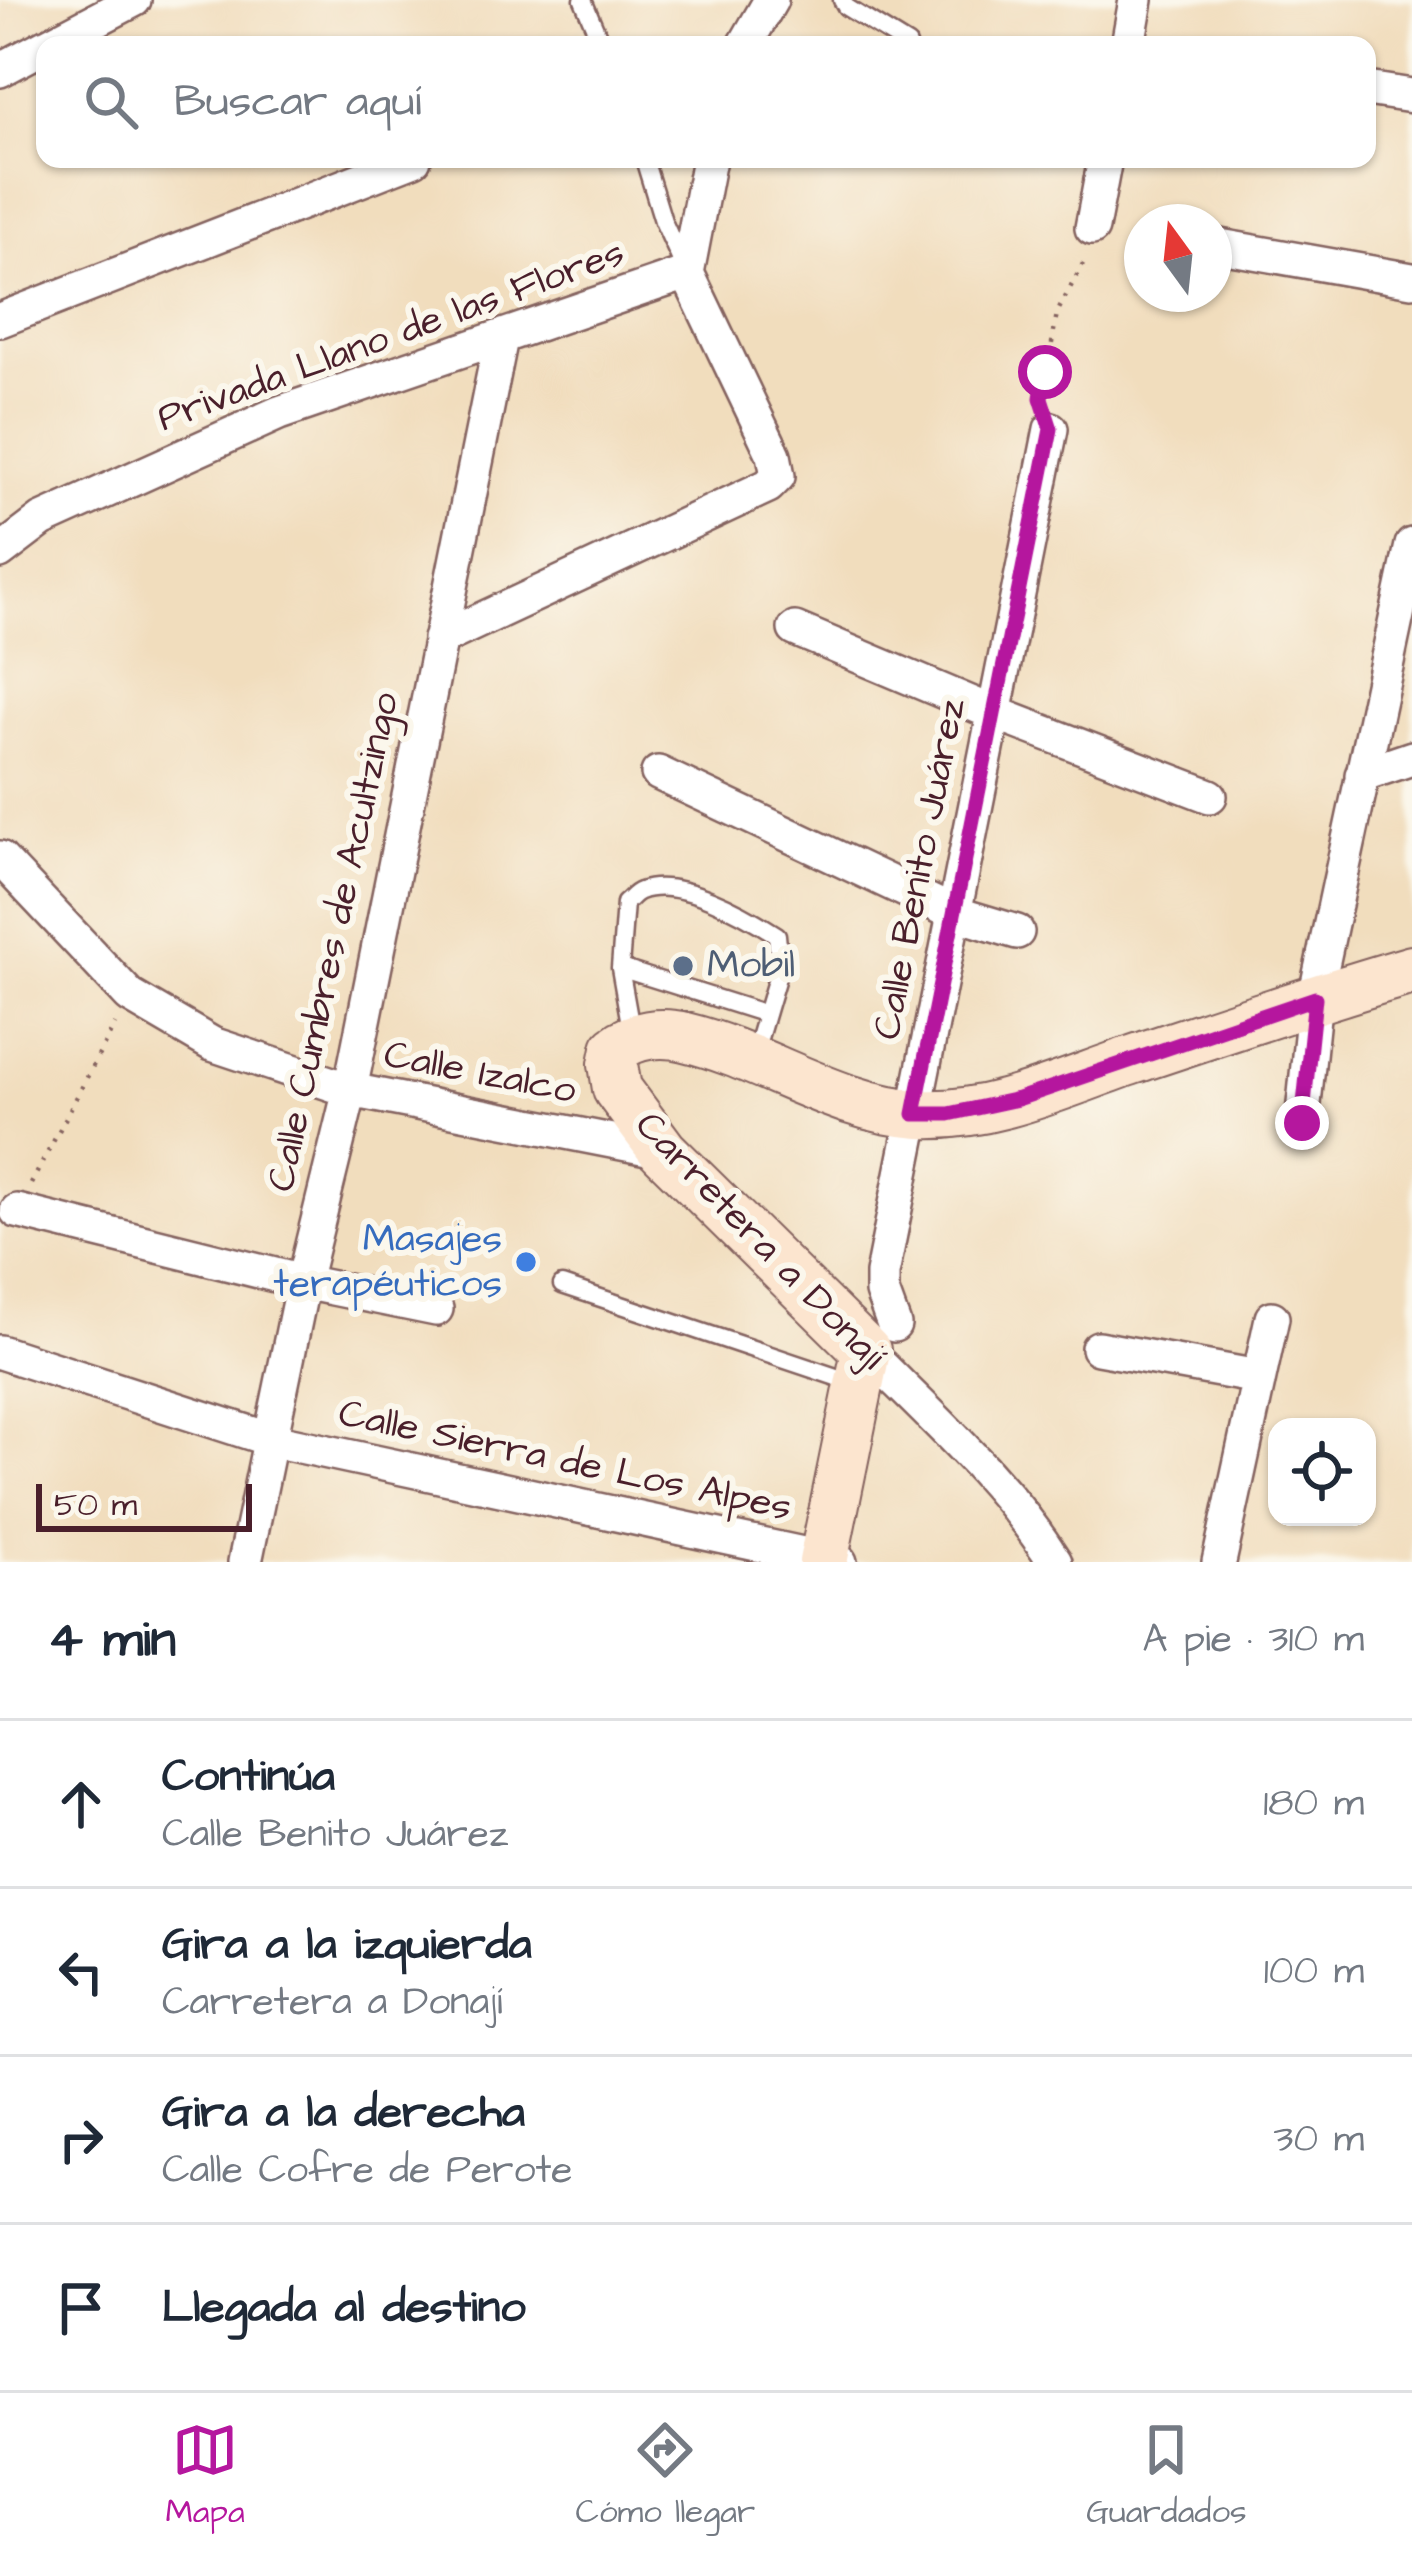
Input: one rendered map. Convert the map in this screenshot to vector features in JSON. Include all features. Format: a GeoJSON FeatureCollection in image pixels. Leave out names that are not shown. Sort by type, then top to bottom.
{"type":"FeatureCollection","features":[{"type":"Feature","properties":{"kind":"main road"},"geometry":{"type":"LineString","coordinates":[[632,1036],[682,1035],[850,1098],[914,1114],[949,1114],[1018,1099],[1412,970]]}},
{"type":"Feature","properties":{"kind":"main road","name":"Carretera a Donají"},"geometry":{"type":"LineString","coordinates":[[632,1036],[616,1048],[617,1089],[663,1151],[873,1354]]}},
{"type":"Feature","properties":{"kind":"main road"},"geometry":{"type":"LineString","coordinates":[[829,1561],[873,1354]]}},
{"type":"Feature","properties":{"kind":"street"},"geometry":{"type":"LineString","coordinates":[[65,36],[134,0]]}},
{"type":"Feature","properties":{"kind":"street"},"geometry":{"type":"LineString","coordinates":[[750,36],[771,0]]}},
{"type":"Feature","properties":{"kind":"street"},"geometry":{"type":"LineString","coordinates":[[1130,36],[1136,0]]}},
{"type":"Feature","properties":{"kind":"street"},"geometry":{"type":"LineString","coordinates":[[0,70],[36,51]]}},
{"type":"Feature","properties":{"kind":"street"},"geometry":{"type":"LineString","coordinates":[[1376,90],[1412,96]]}},
{"type":"Feature","properties":{"kind":"street"},"geometry":{"type":"LineString","coordinates":[[0,320],[391,168]]}},
{"type":"Feature","properties":{"kind":"street"},"geometry":{"type":"LineString","coordinates":[[687,273],[707,168]]}},
{"type":"Feature","properties":{"kind":"street"},"geometry":{"type":"LineString","coordinates":[[1092,228],[1104,168]]}},
{"type":"Feature","properties":{"kind":"street"},"geometry":{"type":"LineString","coordinates":[[1232,248],[1412,280]]}},
{"type":"Feature","properties":{"kind":"street","name":"Privada Llano de las Flores"},"geometry":{"type":"LineString","coordinates":[[0,551],[42,520],[279,413],[687,273],[774,455],[778,476],[768,486],[440,639]]}},
{"type":"Feature","properties":{"kind":"street","name":"Calle Cumbres de Acultzingo"},"geometry":{"type":"LineString","coordinates":[[245,1562],[303,1282],[350,1090],[501,338]]}},
{"type":"Feature","properties":{"kind":"street","name":"Calle Benito Juárez"},"geometry":{"type":"LineString","coordinates":[[873,1354],[881,1284],[1051,429]]}},
{"type":"Feature","properties":{"kind":"street"},"geometry":{"type":"LineString","coordinates":[[1302,1123],[1315,998],[1412,544]]}},
{"type":"Feature","properties":{"kind":"street"},"geometry":{"type":"LineString","coordinates":[[795,629],[994,713],[1210,796]]}},
{"type":"Feature","properties":{"kind":"street"},"geometry":{"type":"LineString","coordinates":[[1361,776],[1412,758]]}},
{"type":"Feature","properties":{"kind":"street"},"geometry":{"type":"LineString","coordinates":[[658,773],[954,913],[1017,932]]}},
{"type":"Feature","properties":{"kind":"street","name":"Calle Izalco"},"geometry":{"type":"LineString","coordinates":[[0,858],[130,996],[212,1044],[350,1090],[663,1151]]}},
{"type":"Feature","properties":{"kind":"street"},"geometry":{"type":"LineString","coordinates":[[17,1210],[303,1282],[436,1309]]}},
{"type":"Feature","properties":{"kind":"street"},"geometry":{"type":"LineString","coordinates":[[1219,1562],[1272,1318]]}},
{"type":"Feature","properties":{"kind":"street"},"geometry":{"type":"LineString","coordinates":[[1098,1348],[1258,1377]]}},
{"type":"Feature","properties":{"kind":"street","name":"Calle Sierra de Los Alpes"},"geometry":{"type":"LineString","coordinates":[[0,1352],[272,1440],[829,1561]]}},
{"type":"Feature","properties":{"kind":"street","name":"Carretera a Donají"},"geometry":{"type":"LineString","coordinates":[[873,1354],[988,1473],[1028,1519],[1055,1562]]}},
{"type":"Feature","properties":{"kind":"lane"},"geometry":{"type":"LineString","coordinates":[[583,0],[598,36]]}},
{"type":"Feature","properties":{"kind":"lane"},"geometry":{"type":"LineString","coordinates":[[842,0],[893,36]]}},
{"type":"Feature","properties":{"kind":"lane","name":"Privada Llano de las Flores"},"geometry":{"type":"LineString","coordinates":[[647,168],[663,221],[687,273]]}},
{"type":"Feature","properties":{"kind":"lane"},"geometry":{"type":"LineString","coordinates":[[632,1036],[620,968],[625,903],[641,890],[670,890],[732,906],[777,935],[780,967],[752,1061]]}},
{"type":"Feature","properties":{"kind":"lane"},"geometry":{"type":"LineString","coordinates":[[620,968],[766,1014]]}},
{"type":"Feature","properties":{"kind":"lane"},"geometry":{"type":"LineString","coordinates":[[562,1285],[873,1354]]}},
{"type":"Feature","properties":{"kind":"path"},"geometry":{"type":"LineString","coordinates":[[1051,429],[1041,398],[1063,296],[1084,262]]}},
{"type":"Feature","properties":{"kind":"path"},"geometry":{"type":"LineString","coordinates":[[17,1210],[130,996]]}},
{"type":"Feature","properties":{"kind":"place","name":"Mobil"},"geometry":{"type":"Point","coordinates":[683,966]}},
{"type":"Feature","properties":{"kind":"place","name":"Masajes terapéuticos"},"geometry":{"type":"Point","coordinates":[526,1262]}},
{"type":"Feature","properties":{"kind":"route"},"geometry":{"type":"LineString","coordinates":[[1045,372],[1041,398],[1051,429],[914,1114],[949,1114],[1018,1099],[1315,998],[1302,1123]]}}]}
